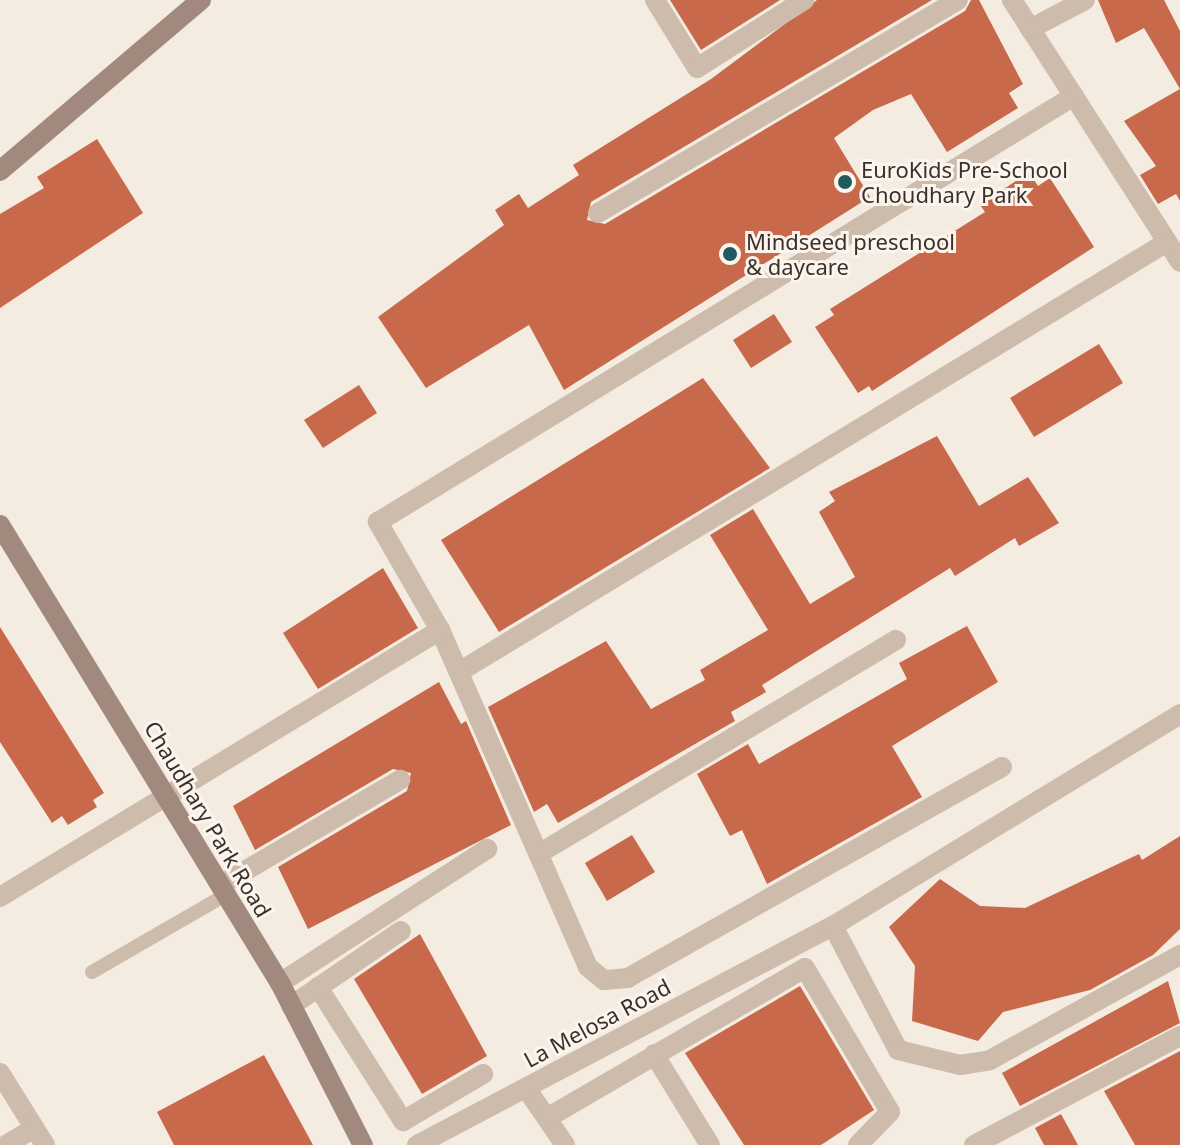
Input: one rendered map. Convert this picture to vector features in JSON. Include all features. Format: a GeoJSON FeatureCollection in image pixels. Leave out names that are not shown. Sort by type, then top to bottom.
{"type":"FeatureCollection","features":[{"type":"Feature","properties":{"kind":"street"},"geometry":{"type":"LineString","coordinates":[[1,167],[201,0]]}},
{"type":"Feature","properties":{"kind":"street"},"geometry":{"type":"LineString","coordinates":[[655,0],[697,68],[804,0]]}},
{"type":"Feature","properties":{"kind":"street"},"geometry":{"type":"LineString","coordinates":[[598,213],[958,0]]}},
{"type":"Feature","properties":{"kind":"street"},"geometry":{"type":"LineString","coordinates":[[1012,0],[1180,262]]}},
{"type":"Feature","properties":{"kind":"street"},"geometry":{"type":"LineString","coordinates":[[1030,29],[1085,0]]}},
{"type":"Feature","properties":{"kind":"street"},"geometry":{"type":"LineString","coordinates":[[1002,767],[628,978],[604,980],[588,967],[440,630],[378,522],[1074,96]]}},
{"type":"Feature","properties":{"kind":"street"},"geometry":{"type":"LineString","coordinates":[[459,672],[1167,242]]}},
{"type":"Feature","properties":{"kind":"street","name":"Chaudhary Park Road"},"geometry":{"type":"LineString","coordinates":[[0,525],[280,983],[363,1145]]}},
{"type":"Feature","properties":{"kind":"street"},"geometry":{"type":"LineString","coordinates":[[0,897],[440,630]]}},
{"type":"Feature","properties":{"kind":"street"},"geometry":{"type":"LineString","coordinates":[[540,853],[896,640]]}},
{"type":"Feature","properties":{"kind":"street","name":"La Melosa Road"},"geometry":{"type":"LineString","coordinates":[[417,1145],[833,926],[1180,714]]}},
{"type":"Feature","properties":{"kind":"street"},"geometry":{"type":"LineString","coordinates":[[224,890],[400,780]]}},
{"type":"Feature","properties":{"kind":"street"},"geometry":{"type":"LineString","coordinates":[[280,983],[487,849]]}},
{"type":"Feature","properties":{"kind":"street"},"geometry":{"type":"LineString","coordinates":[[833,926],[898,1050],[960,1065],[990,1060],[1180,955]]}},
{"type":"Feature","properties":{"kind":"street"},"geometry":{"type":"LineString","coordinates":[[291,1006],[401,931]]}},
{"type":"Feature","properties":{"kind":"street"},"geometry":{"type":"LineString","coordinates":[[547,1118],[805,968],[890,1112],[858,1145]]}},
{"type":"Feature","properties":{"kind":"street"},"geometry":{"type":"LineString","coordinates":[[318,987],[403,1121],[483,1074]]}},
{"type":"Feature","properties":{"kind":"street"},"geometry":{"type":"LineString","coordinates":[[974,1145],[1180,1036]]}},
{"type":"Feature","properties":{"kind":"street"},"geometry":{"type":"LineString","coordinates":[[654,1054],[710,1145]]}},
{"type":"Feature","properties":{"kind":"street"},"geometry":{"type":"LineString","coordinates":[[0,1073],[39,1136],[6,1145]]}},
{"type":"Feature","properties":{"kind":"street"},"geometry":{"type":"LineString","coordinates":[[526,1088],[565,1145]]}},
{"type":"Feature","properties":{"kind":"lane"},"geometry":{"type":"LineString","coordinates":[[92,972],[224,890]]}},
{"type":"Feature","properties":{"kind":"building"},"geometry":{"type":"Polygon","coordinates":[[[670,0],[780,0],[701,50],[670,0]]]}},
{"type":"Feature","properties":{"kind":"building"},"geometry":{"type":"Polygon","coordinates":[[[817,0],[932,0],[591,202],[587,220],[605,224],[965,11],[971,0],[979,0],[1023,84],[1009,93],[1018,108],[947,152],[911,94],[873,110],[834,138],[870,197],[564,390],[529,325],[426,388],[378,317],[504,225],[495,210],[519,194],[528,208],[579,175],[573,165],[711,79],[817,0]]]}},
{"type":"Feature","properties":{"kind":"building"},"geometry":{"type":"Polygon","coordinates":[[[1098,0],[1164,0],[1180,31],[1180,89],[1144,28],[1116,43],[1098,0]]]}},
{"type":"Feature","properties":{"kind":"building"},"geometry":{"type":"Polygon","coordinates":[[[1180,89],[1180,201],[1176,194],[1158,204],[1140,175],[1156,166],[1124,121],[1180,89]]]}},
{"type":"Feature","properties":{"kind":"building"},"geometry":{"type":"Polygon","coordinates":[[[97,139],[143,213],[0,308],[0,214],[44,188],[37,177],[97,139]]]}},
{"type":"Feature","properties":{"kind":"building"},"geometry":{"type":"Polygon","coordinates":[[[1029,172],[1038,186],[1050,178],[1094,247],[872,391],[869,386],[858,393],[815,327],[834,315],[830,309],[985,212],[980,205],[1029,172]]]}},
{"type":"Feature","properties":{"kind":"building"},"geometry":{"type":"Polygon","coordinates":[[[774,314],[792,342],[751,368],[733,340],[774,314]]]}},
{"type":"Feature","properties":{"kind":"building"},"geometry":{"type":"Polygon","coordinates":[[[1099,344],[1123,383],[1034,437],[1010,398],[1099,344]]]}},
{"type":"Feature","properties":{"kind":"building"},"geometry":{"type":"Polygon","coordinates":[[[703,378],[770,468],[499,632],[441,540],[703,378]]]}},
{"type":"Feature","properties":{"kind":"building"},"geometry":{"type":"Polygon","coordinates":[[[359,385],[377,413],[323,448],[304,420],[359,385]]]}},
{"type":"Feature","properties":{"kind":"building"},"geometry":{"type":"Polygon","coordinates":[[[937,436],[979,506],[1028,477],[1059,523],[1019,546],[1015,538],[955,576],[950,568],[762,685],[766,692],[731,712],[735,721],[558,823],[547,804],[534,812],[488,707],[606,641],[651,709],[705,680],[700,670],[768,630],[710,535],[753,509],[810,604],[855,577],[819,512],[835,501],[829,492],[937,436]]]}},
{"type":"Feature","properties":{"kind":"building"},"geometry":{"type":"Polygon","coordinates":[[[383,568],[418,628],[318,689],[283,633],[383,568]]]}},
{"type":"Feature","properties":{"kind":"building"},"geometry":{"type":"Polygon","coordinates":[[[967,626],[998,682],[892,746],[922,797],[767,884],[742,830],[730,836],[697,774],[748,744],[759,764],[907,679],[899,663],[967,626]]]}},
{"type":"Feature","properties":{"kind":"building"},"geometry":{"type":"Polygon","coordinates":[[[0,627],[104,793],[93,800],[97,807],[68,825],[62,816],[52,823],[0,742],[0,627]]]}},
{"type":"Feature","properties":{"kind":"building"},"geometry":{"type":"Polygon","coordinates":[[[439,682],[461,724],[466,721],[511,825],[308,929],[278,867],[407,791],[411,773],[393,769],[255,850],[233,806],[439,682]]]}},
{"type":"Feature","properties":{"kind":"building"},"geometry":{"type":"Polygon","coordinates":[[[632,835],[655,872],[607,901],[585,863],[632,835]]]}},
{"type":"Feature","properties":{"kind":"building"},"geometry":{"type":"Polygon","coordinates":[[[1180,836],[1180,929],[1153,955],[1090,990],[1003,1012],[978,1041],[912,1021],[915,966],[889,927],[940,879],[980,906],[1025,908],[1139,854],[1142,860],[1180,836]]]}},
{"type":"Feature","properties":{"kind":"building"},"geometry":{"type":"Polygon","coordinates":[[[420,934],[487,1056],[422,1094],[354,979],[420,934]]]}},
{"type":"Feature","properties":{"kind":"building"},"geometry":{"type":"Polygon","coordinates":[[[1168,981],[1180,1023],[1020,1106],[1002,1073],[1168,981]]]}},
{"type":"Feature","properties":{"kind":"building"},"geometry":{"type":"Polygon","coordinates":[[[800,986],[874,1110],[821,1145],[744,1145],[685,1053],[800,986]]]}},
{"type":"Feature","properties":{"kind":"building"},"geometry":{"type":"Polygon","coordinates":[[[1180,1051],[1180,1145],[1135,1145],[1104,1091],[1180,1051]]]}},
{"type":"Feature","properties":{"kind":"building"},"geometry":{"type":"Polygon","coordinates":[[[264,1055],[313,1145],[174,1145],[157,1112],[264,1055]]]}},
{"type":"Feature","properties":{"kind":"building"},"geometry":{"type":"Polygon","coordinates":[[[1061,1114],[1078,1145],[1044,1145],[1035,1128],[1061,1114]]]}},
{"type":"Feature","properties":{"kind":"place","name":"EuroKids Pre-School Choudhary Park"},"geometry":{"type":"Point","coordinates":[845,182]}},
{"type":"Feature","properties":{"kind":"place","name":"Mindseed preschool & daycare"},"geometry":{"type":"Point","coordinates":[730,254]}}]}
